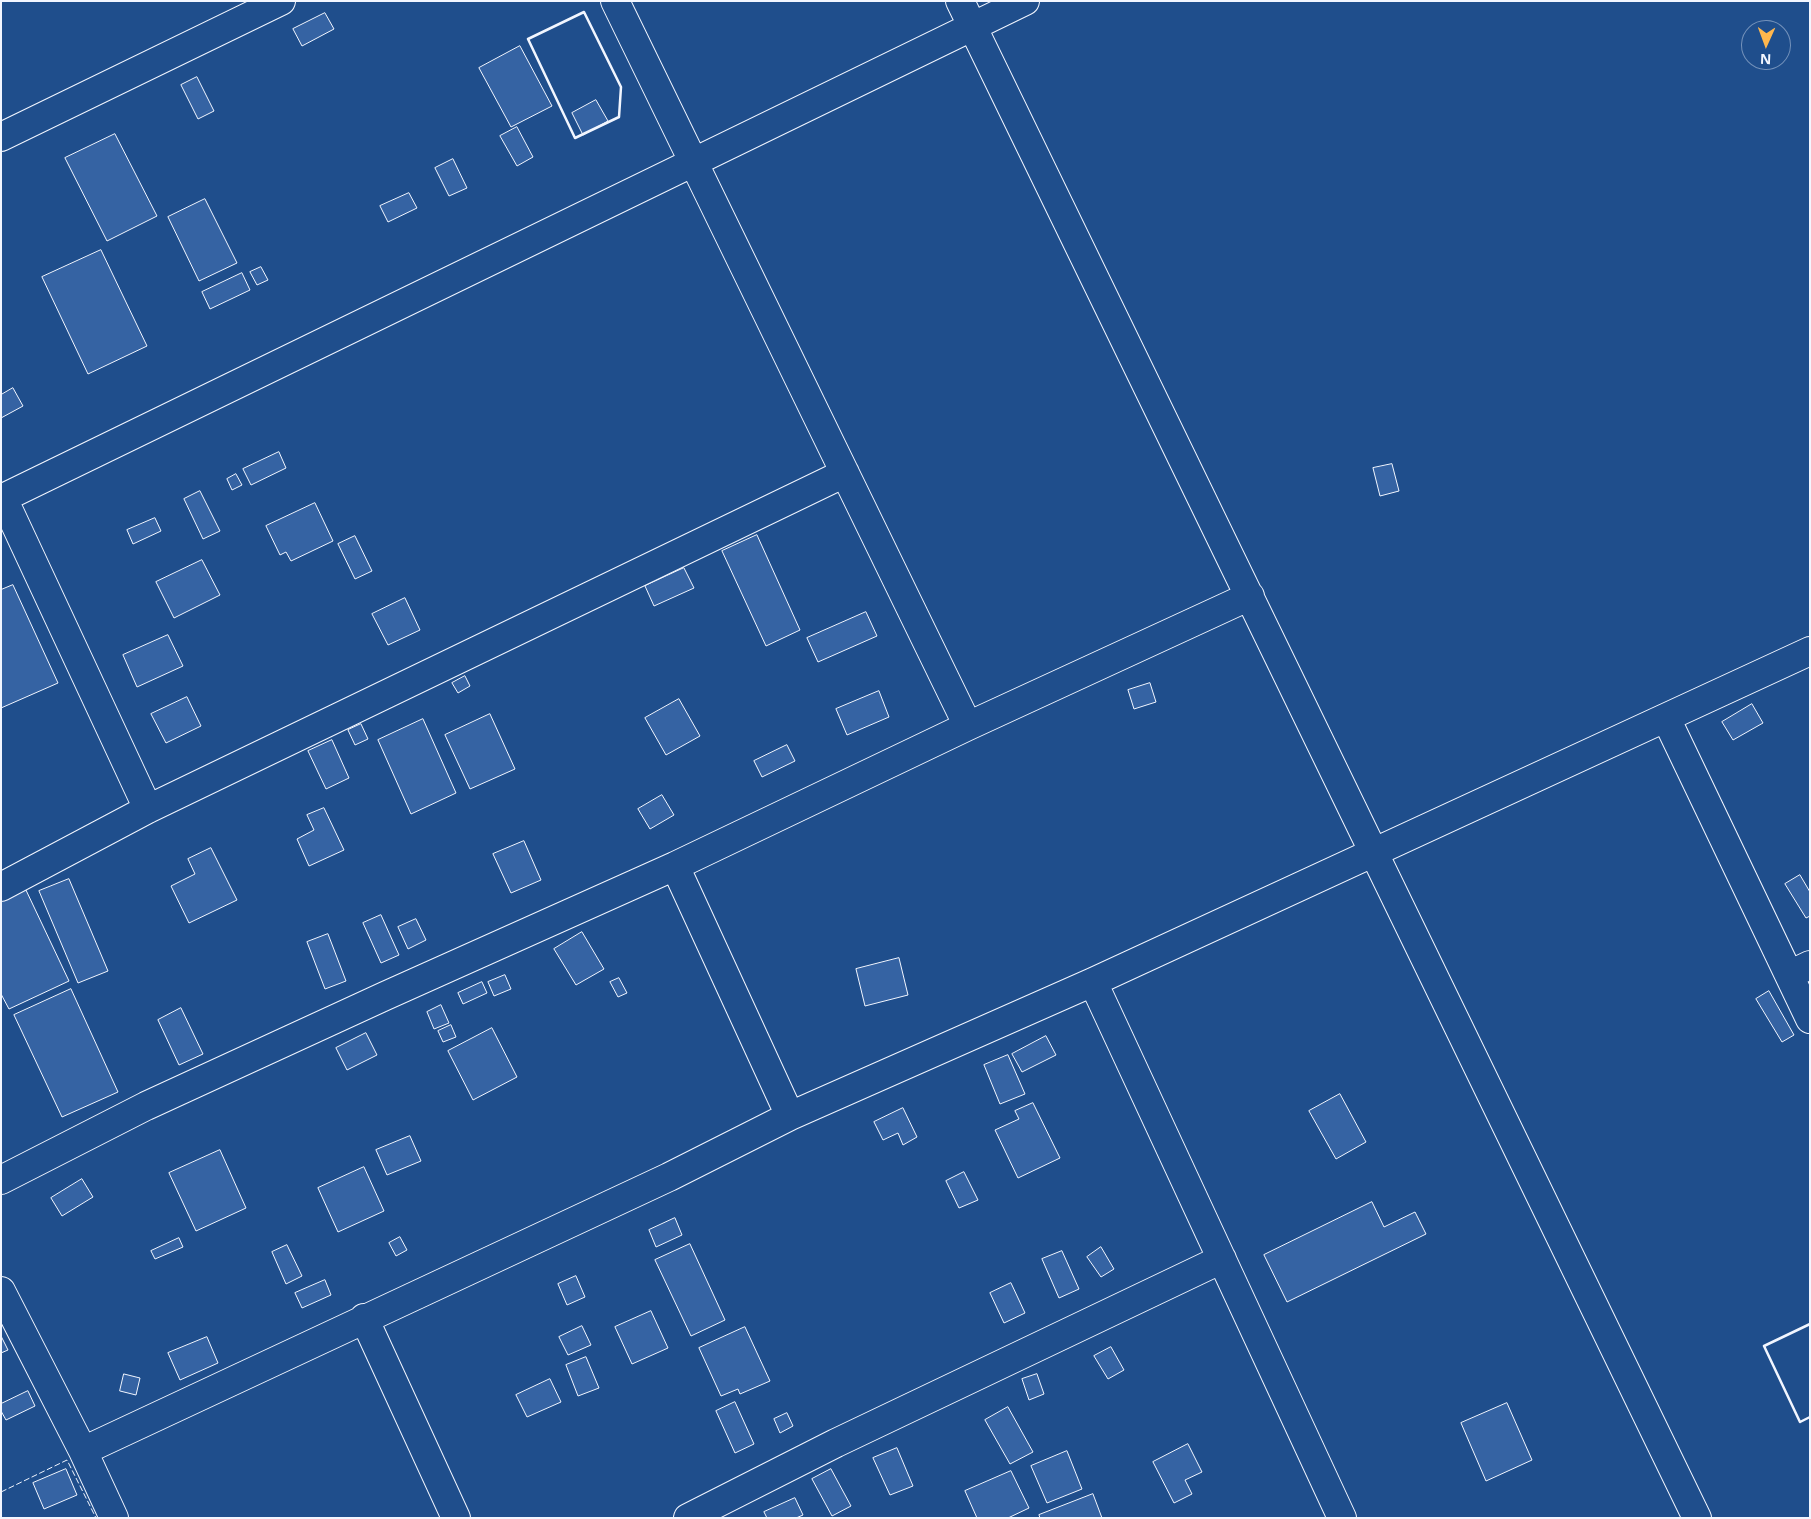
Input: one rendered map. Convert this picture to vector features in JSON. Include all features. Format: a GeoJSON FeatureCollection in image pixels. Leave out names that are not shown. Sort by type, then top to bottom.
{"type":"FeatureCollection","features":[{"type":"Feature","properties":{"kind":"street"},"geometry":{"type":"LineString","coordinates":[[615,1],[968,726]]}},
{"type":"Feature","properties":{"kind":"street"},"geometry":{"type":"LineString","coordinates":[[960,1],[1698,1518]]}},
{"type":"Feature","properties":{"kind":"street"},"geometry":{"type":"LineString","coordinates":[[148,809],[2,499],[1025,1]]}},
{"type":"Feature","properties":{"kind":"street"},"geometry":{"type":"LineString","coordinates":[[1,137],[271,3]]}},
{"type":"Feature","properties":{"kind":"street"},"geometry":{"type":"LineString","coordinates":[[1,887],[148,809],[845,474]]}},
{"type":"Feature","properties":{"kind":"street"},"geometry":{"type":"LineString","coordinates":[[1,1180],[154,1102],[384,996],[675,866],[968,726],[1250,596]]}},
{"type":"Feature","properties":{"kind":"street"},"geometry":{"type":"LineString","coordinates":[[83,1451],[669,1177],[790,1116],[1093,982],[1810,651]]}},
{"type":"Feature","properties":{"kind":"street"},"geometry":{"type":"LineString","coordinates":[[1666,718],[1799,970],[1810,1019]]}},
{"type":"Feature","properties":{"kind":"street"},"geometry":{"type":"LineString","coordinates":[[675,866],[790,1116]]}},
{"type":"Feature","properties":{"kind":"street"},"geometry":{"type":"LineString","coordinates":[[1093,982],[1342,1518]]}},
{"type":"Feature","properties":{"kind":"street"},"geometry":{"type":"LineString","coordinates":[[688,1518],[836,1443],[1222,1259]]}},
{"type":"Feature","properties":{"kind":"street"},"geometry":{"type":"LineString","coordinates":[[1,1291],[83,1451],[114,1518]]}},
{"type":"Feature","properties":{"kind":"street"},"geometry":{"type":"LineString","coordinates":[[364,1318],[456,1518]]}},
{"type":"Feature","properties":{"kind":"building"},"geometry":{"type":"Polygon","coordinates":[[[325,13],[334,29],[302,46],[293,29],[325,13]]]}},
{"type":"Feature","properties":{"kind":"building"},"geometry":{"type":"Polygon","coordinates":[[[520,46],[552,106],[511,127],[479,68],[520,46]]]}},
{"type":"Feature","properties":{"kind":"building"},"geometry":{"type":"Polygon","coordinates":[[[197,77],[214,111],[198,119],[181,85],[197,77]]]}},
{"type":"Feature","properties":{"kind":"building"},"geometry":{"type":"Polygon","coordinates":[[[596,100],[608,121],[583,135],[572,113],[596,100]]]}},
{"type":"Feature","properties":{"kind":"building"},"geometry":{"type":"Polygon","coordinates":[[[517,127],[533,157],[517,166],[500,136],[517,127]]]}},
{"type":"Feature","properties":{"kind":"building"},"geometry":{"type":"Polygon","coordinates":[[[115,134],[157,216],[107,241],[65,158],[115,134]]]}},
{"type":"Feature","properties":{"kind":"building"},"geometry":{"type":"Polygon","coordinates":[[[453,159],[467,188],[449,196],[435,168],[453,159]]]}},
{"type":"Feature","properties":{"kind":"building"},"geometry":{"type":"Polygon","coordinates":[[[409,193],[417,208],[388,222],[380,206],[409,193]]]}},
{"type":"Feature","properties":{"kind":"building"},"geometry":{"type":"Polygon","coordinates":[[[205,199],[237,263],[199,281],[168,217],[205,199]]]}},
{"type":"Feature","properties":{"kind":"building"},"geometry":{"type":"Polygon","coordinates":[[[101,250],[147,346],[88,374],[42,277],[101,250]]]}},
{"type":"Feature","properties":{"kind":"building"},"geometry":{"type":"Polygon","coordinates":[[[261,267],[268,280],[257,285],[250,272],[261,267]]]}},
{"type":"Feature","properties":{"kind":"building"},"geometry":{"type":"Polygon","coordinates":[[[242,273],[250,290],[210,309],[202,292],[242,273]]]}},
{"type":"Feature","properties":{"kind":"building"},"geometry":{"type":"Polygon","coordinates":[[[13,388],[23,406],[1,418],[1,395],[13,388]]]}},
{"type":"Feature","properties":{"kind":"building"},"geometry":{"type":"Polygon","coordinates":[[[279,452],[286,468],[251,485],[243,469],[279,452]]]}},
{"type":"Feature","properties":{"kind":"building"},"geometry":{"type":"Polygon","coordinates":[[[1392,464],[1399,491],[1380,496],[1373,468],[1392,464]]]}},
{"type":"Feature","properties":{"kind":"building"},"geometry":{"type":"Polygon","coordinates":[[[236,474],[242,485],[232,490],[227,479],[236,474]]]}},
{"type":"Feature","properties":{"kind":"building"},"geometry":{"type":"Polygon","coordinates":[[[200,491],[220,531],[203,539],[184,499],[200,491]]]}},
{"type":"Feature","properties":{"kind":"building"},"geometry":{"type":"Polygon","coordinates":[[[315,503],[333,541],[291,561],[286,552],[280,555],[266,526],[315,503]]]}},
{"type":"Feature","properties":{"kind":"building"},"geometry":{"type":"Polygon","coordinates":[[[155,518],[161,531],[133,544],[127,530],[155,518]]]}},
{"type":"Feature","properties":{"kind":"building"},"geometry":{"type":"Polygon","coordinates":[[[757,535],[800,630],[766,646],[722,551],[757,535]]]}},
{"type":"Feature","properties":{"kind":"building"},"geometry":{"type":"Polygon","coordinates":[[[355,536],[372,571],[355,579],[338,544],[355,536]]]}},
{"type":"Feature","properties":{"kind":"building"},"geometry":{"type":"Polygon","coordinates":[[[202,560],[220,595],[174,618],[156,582],[202,560]]]}},
{"type":"Feature","properties":{"kind":"building"},"geometry":{"type":"Polygon","coordinates":[[[684,568],[694,588],[654,606],[645,586],[684,568]]]}},
{"type":"Feature","properties":{"kind":"building"},"geometry":{"type":"Polygon","coordinates":[[[13,585],[58,683],[1,708],[1,590],[13,585]]]}},
{"type":"Feature","properties":{"kind":"building"},"geometry":{"type":"Polygon","coordinates":[[[405,598],[420,630],[388,645],[372,614],[405,598]]]}},
{"type":"Feature","properties":{"kind":"building"},"geometry":{"type":"Polygon","coordinates":[[[866,612],[877,636],[818,662],[807,638],[866,612]]]}},
{"type":"Feature","properties":{"kind":"building"},"geometry":{"type":"Polygon","coordinates":[[[168,635],[183,666],[137,687],[123,655],[168,635]]]}},
{"type":"Feature","properties":{"kind":"building"},"geometry":{"type":"Polygon","coordinates":[[[465,676],[470,686],[458,693],[452,683],[465,676]]]}},
{"type":"Feature","properties":{"kind":"building"},"geometry":{"type":"Polygon","coordinates":[[[1150,683],[1156,702],[1134,709],[1128,690],[1150,683]]]}},
{"type":"Feature","properties":{"kind":"building"},"geometry":{"type":"Polygon","coordinates":[[[879,691],[889,717],[847,735],[836,709],[879,691]]]}},
{"type":"Feature","properties":{"kind":"building"},"geometry":{"type":"Polygon","coordinates":[[[187,697],[201,726],[166,743],[151,714],[187,697]]]}},
{"type":"Feature","properties":{"kind":"building"},"geometry":{"type":"Polygon","coordinates":[[[679,699],[700,736],[666,755],[645,718],[679,699]]]}},
{"type":"Feature","properties":{"kind":"building"},"geometry":{"type":"Polygon","coordinates":[[[1752,704],[1763,723],[1733,740],[1722,722],[1752,704]]]}},
{"type":"Feature","properties":{"kind":"building"},"geometry":{"type":"Polygon","coordinates":[[[490,714],[515,769],[470,789],[445,735],[490,714]]]}},
{"type":"Feature","properties":{"kind":"building"},"geometry":{"type":"Polygon","coordinates":[[[423,719],[456,793],[411,814],[378,740],[423,719]]]}},
{"type":"Feature","properties":{"kind":"building"},"geometry":{"type":"Polygon","coordinates":[[[361,724],[368,739],[355,745],[348,730],[361,724]]]}},
{"type":"Feature","properties":{"kind":"building"},"geometry":{"type":"Polygon","coordinates":[[[332,740],[349,778],[326,789],[308,751],[332,740]]]}},
{"type":"Feature","properties":{"kind":"building"},"geometry":{"type":"Polygon","coordinates":[[[787,745],[795,761],[762,777],[754,761],[787,745]]]}},
{"type":"Feature","properties":{"kind":"building"},"geometry":{"type":"Polygon","coordinates":[[[662,795],[674,815],[650,829],[638,809],[662,795]]]}},
{"type":"Feature","properties":{"kind":"building"},"geometry":{"type":"Polygon","coordinates":[[[324,808],[344,850],[309,866],[297,839],[314,830],[307,815],[324,808]]]}},
{"type":"Feature","properties":{"kind":"building"},"geometry":{"type":"Polygon","coordinates":[[[524,841],[541,880],[511,893],[493,854],[524,841]]]}},
{"type":"Feature","properties":{"kind":"building"},"geometry":{"type":"Polygon","coordinates":[[[211,848],[237,900],[189,923],[171,886],[195,874],[188,859],[211,848]]]}},
{"type":"Feature","properties":{"kind":"building"},"geometry":{"type":"Polygon","coordinates":[[[1800,875],[1810,892],[1810,916],[1806,918],[1785,884],[1800,875]]]}},
{"type":"Feature","properties":{"kind":"building"},"geometry":{"type":"Polygon","coordinates":[[[69,879],[108,971],[78,983],[39,891],[69,879]]]}},
{"type":"Feature","properties":{"kind":"building"},"geometry":{"type":"Polygon","coordinates":[[[25,888],[69,981],[9,1009],[1,994],[1,899],[25,888]]]}},
{"type":"Feature","properties":{"kind":"building"},"geometry":{"type":"Polygon","coordinates":[[[381,915],[399,955],[381,963],[363,923],[381,915]]]}},
{"type":"Feature","properties":{"kind":"building"},"geometry":{"type":"Polygon","coordinates":[[[416,919],[426,940],[408,949],[398,927],[416,919]]]}},
{"type":"Feature","properties":{"kind":"building"},"geometry":{"type":"Polygon","coordinates":[[[582,932],[604,969],[576,985],[554,949],[582,932]]]}},
{"type":"Feature","properties":{"kind":"building"},"geometry":{"type":"Polygon","coordinates":[[[328,934],[346,981],[325,989],[307,942],[328,934]]]}},
{"type":"Feature","properties":{"kind":"building"},"geometry":{"type":"Polygon","coordinates":[[[899,958],[908,995],[865,1006],[856,969],[899,958]]]}},
{"type":"Feature","properties":{"kind":"building"},"geometry":{"type":"Polygon","coordinates":[[[505,975],[511,989],[494,996],[488,982],[505,975]]]}},
{"type":"Feature","properties":{"kind":"building"},"geometry":{"type":"Polygon","coordinates":[[[619,978],[627,993],[618,997],[610,982],[619,978]]]}},
{"type":"Feature","properties":{"kind":"building"},"geometry":{"type":"Polygon","coordinates":[[[482,982],[487,993],[463,1004],[458,993],[482,982]]]}},
{"type":"Feature","properties":{"kind":"building"},"geometry":{"type":"Polygon","coordinates":[[[71,989],[118,1092],[62,1117],[14,1015],[71,989]]]}},
{"type":"Feature","properties":{"kind":"building"},"geometry":{"type":"Polygon","coordinates":[[[1769,991],[1794,1035],[1782,1042],[1756,999],[1769,991]]]}},
{"type":"Feature","properties":{"kind":"building"},"geometry":{"type":"Polygon","coordinates":[[[441,1005],[449,1023],[434,1029],[427,1012],[441,1005]]]}},
{"type":"Feature","properties":{"kind":"building"},"geometry":{"type":"Polygon","coordinates":[[[181,1008],[203,1054],[179,1065],[158,1020],[181,1008]]]}},
{"type":"Feature","properties":{"kind":"building"},"geometry":{"type":"Polygon","coordinates":[[[451,1025],[456,1037],[443,1042],[438,1031],[451,1025]]]}},
{"type":"Feature","properties":{"kind":"building"},"geometry":{"type":"Polygon","coordinates":[[[492,1028],[517,1077],[473,1100],[448,1051],[492,1028]]]}},
{"type":"Feature","properties":{"kind":"building"},"geometry":{"type":"Polygon","coordinates":[[[366,1033],[377,1055],[347,1070],[336,1048],[366,1033]]]}},
{"type":"Feature","properties":{"kind":"building"},"geometry":{"type":"Polygon","coordinates":[[[1046,1036],[1056,1055],[1022,1072],[1012,1054],[1046,1036]]]}},
{"type":"Feature","properties":{"kind":"building"},"geometry":{"type":"Polygon","coordinates":[[[1008,1055],[1025,1094],[1000,1104],[984,1065],[1008,1055]]]}},
{"type":"Feature","properties":{"kind":"building"},"geometry":{"type":"Polygon","coordinates":[[[1340,1094],[1366,1142],[1336,1159],[1309,1111],[1340,1094]]]}},
{"type":"Feature","properties":{"kind":"building"},"geometry":{"type":"Polygon","coordinates":[[[1033,1103],[1060,1158],[1018,1178],[995,1130],[1019,1119],[1015,1111],[1033,1103]]]}},
{"type":"Feature","properties":{"kind":"building"},"geometry":{"type":"Polygon","coordinates":[[[903,1108],[917,1137],[903,1145],[898,1133],[883,1140],[874,1122],[903,1108]]]}},
{"type":"Feature","properties":{"kind":"building"},"geometry":{"type":"Polygon","coordinates":[[[410,1136],[421,1161],[387,1175],[376,1150],[410,1136]]]}},
{"type":"Feature","properties":{"kind":"building"},"geometry":{"type":"Polygon","coordinates":[[[220,1150],[246,1208],[196,1231],[169,1173],[220,1150]]]}},
{"type":"Feature","properties":{"kind":"building"},"geometry":{"type":"Polygon","coordinates":[[[364,1167],[384,1211],[338,1232],[318,1188],[364,1167]]]}},
{"type":"Feature","properties":{"kind":"building"},"geometry":{"type":"Polygon","coordinates":[[[964,1172],[978,1200],[959,1208],[946,1181],[964,1172]]]}},
{"type":"Feature","properties":{"kind":"building"},"geometry":{"type":"Polygon","coordinates":[[[82,1179],[93,1197],[62,1216],[51,1198],[82,1179]]]}},
{"type":"Feature","properties":{"kind":"building"},"geometry":{"type":"Polygon","coordinates":[[[1372,1202],[1384,1227],[1415,1212],[1426,1234],[1287,1302],[1264,1255],[1372,1202]]]}},
{"type":"Feature","properties":{"kind":"building"},"geometry":{"type":"Polygon","coordinates":[[[675,1218],[682,1235],[656,1247],[649,1230],[675,1218]]]}},
{"type":"Feature","properties":{"kind":"building"},"geometry":{"type":"Polygon","coordinates":[[[400,1237],[407,1250],[396,1256],[389,1243],[400,1237]]]}},
{"type":"Feature","properties":{"kind":"building"},"geometry":{"type":"Polygon","coordinates":[[[179,1238],[183,1247],[155,1259],[151,1251],[179,1238]]]}},
{"type":"Feature","properties":{"kind":"building"},"geometry":{"type":"Polygon","coordinates":[[[690,1244],[725,1320],[691,1336],[655,1260],[690,1244]]]}},
{"type":"Feature","properties":{"kind":"building"},"geometry":{"type":"Polygon","coordinates":[[[287,1245],[302,1276],[286,1284],[272,1252],[287,1245]]]}},
{"type":"Feature","properties":{"kind":"building"},"geometry":{"type":"Polygon","coordinates":[[[1101,1247],[1114,1269],[1101,1277],[1087,1257],[1101,1247]]]}},
{"type":"Feature","properties":{"kind":"building"},"geometry":{"type":"Polygon","coordinates":[[[1062,1251],[1079,1289],[1059,1298],[1042,1259],[1062,1251]]]}},
{"type":"Feature","properties":{"kind":"building"},"geometry":{"type":"Polygon","coordinates":[[[576,1276],[585,1297],[567,1305],[558,1284],[576,1276]]]}},
{"type":"Feature","properties":{"kind":"building"},"geometry":{"type":"Polygon","coordinates":[[[325,1280],[331,1295],[302,1308],[295,1293],[325,1280]]]}},
{"type":"Feature","properties":{"kind":"building"},"geometry":{"type":"Polygon","coordinates":[[[1011,1283],[1025,1313],[1004,1323],[990,1293],[1011,1283]]]}},
{"type":"Feature","properties":{"kind":"building"},"geometry":{"type":"Polygon","coordinates":[[[651,1311],[668,1348],[632,1364],[615,1327],[651,1311]]]}},
{"type":"Feature","properties":{"kind":"building"},"geometry":{"type":"Polygon","coordinates":[[[582,1326],[591,1345],[568,1355],[559,1337],[582,1326]]]}},
{"type":"Feature","properties":{"kind":"building"},"geometry":{"type":"Polygon","coordinates":[[[745,1327],[770,1381],[740,1394],[738,1389],[721,1396],[699,1348],[745,1327]]]}},
{"type":"Feature","properties":{"kind":"building"},"geometry":{"type":"Polygon","coordinates":[[[1,1336],[8,1350],[1,1353],[1,1336]]]}},
{"type":"Feature","properties":{"kind":"building"},"geometry":{"type":"Polygon","coordinates":[[[207,1337],[218,1363],[180,1380],[168,1353],[207,1337]]]}},
{"type":"Feature","properties":{"kind":"building"},"geometry":{"type":"Polygon","coordinates":[[[1111,1347],[1124,1370],[1108,1379],[1094,1356],[1111,1347]]]}},
{"type":"Feature","properties":{"kind":"building"},"geometry":{"type":"Polygon","coordinates":[[[586,1357],[599,1388],[578,1396],[566,1365],[586,1357]]]}},
{"type":"Feature","properties":{"kind":"building"},"geometry":{"type":"Polygon","coordinates":[[[124,1374],[140,1378],[136,1395],[120,1391],[124,1374]]]}},
{"type":"Feature","properties":{"kind":"building"},"geometry":{"type":"Polygon","coordinates":[[[1037,1374],[1044,1394],[1029,1400],[1022,1379],[1037,1374]]]}},
{"type":"Feature","properties":{"kind":"building"},"geometry":{"type":"Polygon","coordinates":[[[550,1379],[561,1402],[527,1417],[516,1395],[550,1379]]]}},
{"type":"Feature","properties":{"kind":"building"},"geometry":{"type":"Polygon","coordinates":[[[28,1391],[35,1406],[6,1420],[1,1411],[1,1404],[28,1391]]]}},
{"type":"Feature","properties":{"kind":"building"},"geometry":{"type":"Polygon","coordinates":[[[735,1402],[754,1444],[735,1453],[716,1411],[735,1402]]]}},
{"type":"Feature","properties":{"kind":"building"},"geometry":{"type":"Polygon","coordinates":[[[1507,1403],[1532,1460],[1486,1481],[1461,1423],[1507,1403]]]}},
{"type":"Feature","properties":{"kind":"building"},"geometry":{"type":"Polygon","coordinates":[[[1008,1407],[1033,1452],[1010,1464],[985,1420],[1008,1407]]]}},
{"type":"Feature","properties":{"kind":"building"},"geometry":{"type":"Polygon","coordinates":[[[787,1413],[793,1426],[780,1433],[774,1419],[787,1413]]]}},
{"type":"Feature","properties":{"kind":"building"},"geometry":{"type":"Polygon","coordinates":[[[1188,1444],[1202,1472],[1185,1480],[1192,1494],[1174,1503],[1153,1462],[1188,1444]]]}},
{"type":"Feature","properties":{"kind":"building"},"geometry":{"type":"Polygon","coordinates":[[[897,1448],[913,1486],[890,1495],[873,1458],[897,1448]]]}},
{"type":"Feature","properties":{"kind":"building"},"geometry":{"type":"Polygon","coordinates":[[[1067,1451],[1082,1489],[1047,1503],[1031,1466],[1067,1451]]]}},
{"type":"Feature","properties":{"kind":"building"},"geometry":{"type":"Polygon","coordinates":[[[66,1469],[77,1495],[44,1509],[33,1483],[66,1469]]]}},
{"type":"Feature","properties":{"kind":"building"},"geometry":{"type":"Polygon","coordinates":[[[831,1469],[851,1506],[832,1516],[812,1479],[831,1469]]]}},
{"type":"Feature","properties":{"kind":"building"},"geometry":{"type":"Polygon","coordinates":[[[1011,1471],[1029,1508],[1008,1518],[977,1518],[965,1491],[1011,1471]]]}},
{"type":"Feature","properties":{"kind":"building"},"geometry":{"type":"Polygon","coordinates":[[[1093,1494],[1102,1518],[1040,1518],[1039,1515],[1093,1494]]]}},
{"type":"Feature","properties":{"kind":"building"},"geometry":{"type":"Polygon","coordinates":[[[795,1498],[803,1515],[796,1518],[767,1518],[764,1512],[795,1498]]]}},
{"type":"Feature","properties":{"kind":"fence"},"geometry":{"type":"LineString","coordinates":[[1,1492],[67,1460],[96,1518]]}},
{"type":"Feature","properties":{"kind":"wall"},"geometry":{"type":"LineString","coordinates":[[584,12],[621,87],[619,117],[575,138],[528,39],[584,12]]}},
{"type":"Feature","properties":{"kind":"wall"},"geometry":{"type":"LineString","coordinates":[[1810,1324],[1764,1346],[1800,1422],[1810,1417]]}}]}
